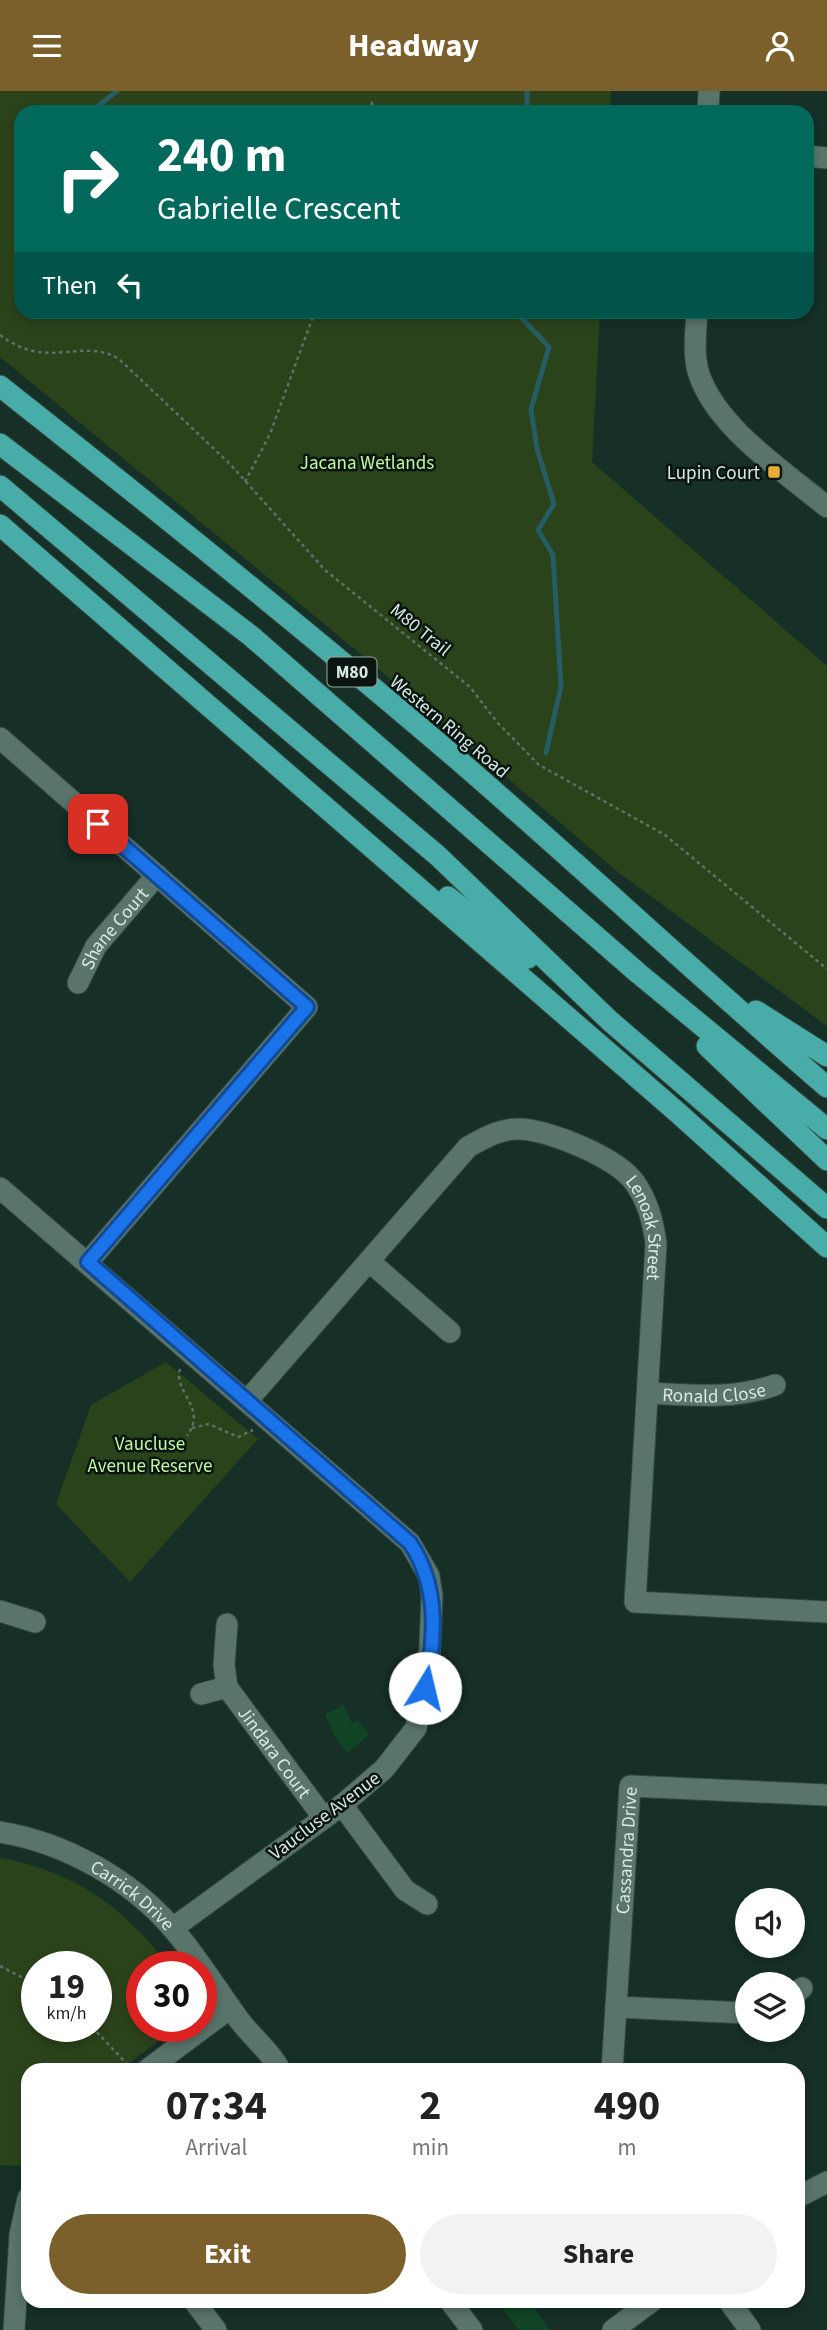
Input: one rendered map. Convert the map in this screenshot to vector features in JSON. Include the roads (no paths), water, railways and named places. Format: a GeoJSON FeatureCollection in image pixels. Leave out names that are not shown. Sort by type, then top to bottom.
{"type":"FeatureCollection","features":[{"type":"Feature","properties":{"kind":"highway","name":"Western Ring Road"},"geometry":{"type":"LineString","coordinates":[[0,386],[164,516],[464,765],[692,971],[827,1087]]}},
{"type":"Feature","properties":{"kind":"highway","name":"M80"},"geometry":{"type":"LineString","coordinates":[[0,444],[251,636],[638,973],[827,1129]]}},
{"type":"Feature","properties":{"kind":"highway"},"geometry":{"type":"LineString","coordinates":[[0,486],[438,856],[610,1021],[827,1208]]}},
{"type":"Feature","properties":{"kind":"highway"},"geometry":{"type":"LineString","coordinates":[[0,525],[199,695],[827,1247]]}},
{"type":"Feature","properties":{"kind":"highway"},"geometry":{"type":"LineString","coordinates":[[199,695],[451,900],[610,1021]]}},
{"type":"Feature","properties":{"kind":"highway"},"geometry":{"type":"LineString","coordinates":[[692,971],[827,1056]]}},
{"type":"Feature","properties":{"kind":"highway"},"geometry":{"type":"LineString","coordinates":[[638,973],[704,1043],[827,1160]]}},
{"type":"Feature","properties":{"kind":"street"},"geometry":{"type":"LineString","coordinates":[[697,319],[695,350],[705,392],[721,417],[827,507]]}},
{"type":"Feature","properties":{"kind":"street"},"geometry":{"type":"LineString","coordinates":[[0,738],[307,1007],[88,1262]]}},
{"type":"Feature","properties":{"kind":"street","name":"Shane Court"},"geometry":{"type":"LineString","coordinates":[[78,983],[96,946],[157,875]]}},
{"type":"Feature","properties":{"kind":"street","name":"Lenoak Street"},"geometry":{"type":"LineString","coordinates":[[247,1401],[446,1169],[468,1147],[493,1133],[518,1129],[552,1135],[575,1144],[622,1170],[634,1180],[654,1224],[656,1244],[649,1393],[635,1602],[827,1612]]}},
{"type":"Feature","properties":{"kind":"street","name":"Vaucluse Avenue"},"geometry":{"type":"LineString","coordinates":[[0,1188],[410,1543],[429,1576],[432,1615],[429,1668],[416,1728],[384,1769],[342,1805],[173,1928]]}},
{"type":"Feature","properties":{"kind":"street"},"geometry":{"type":"LineString","coordinates":[[369,1261],[450,1332]]}},
{"type":"Feature","properties":{"kind":"street","name":"Ronald Close"},"geometry":{"type":"LineString","coordinates":[[649,1393],[728,1397],[748,1395],[775,1385]]}},
{"type":"Feature","properties":{"kind":"street"},"geometry":{"type":"LineString","coordinates":[[0,1611],[35,1622]]}},
{"type":"Feature","properties":{"kind":"street","name":"Jindara Court"},"geometry":{"type":"LineString","coordinates":[[227,1624],[224,1665],[227,1687],[323,1817]]}},
{"type":"Feature","properties":{"kind":"street","name":"Jindara Court"},"geometry":{"type":"LineString","coordinates":[[201,1694],[227,1687]]}},
{"type":"Feature","properties":{"kind":"street","name":"Cassandra Drive"},"geometry":{"type":"LineString","coordinates":[[612,2063],[629,1786],[827,1795]]}},
{"type":"Feature","properties":{"kind":"street"},"geometry":{"type":"LineString","coordinates":[[342,1805],[405,1890],[427,1903]]}},
{"type":"Feature","properties":{"kind":"street","name":"Carrick Drive"},"geometry":{"type":"LineString","coordinates":[[0,1832],[48,1844],[82,1860],[145,1901],[173,1928],[230,2008],[274,2063]]}},
{"type":"Feature","properties":{"kind":"street"},"geometry":{"type":"LineString","coordinates":[[616,2007],[735,2012]]}},
{"type":"Feature","properties":{"kind":"street"},"geometry":{"type":"LineString","coordinates":[[145,2063],[230,2008]]}},
{"type":"Feature","properties":{"kind":"street"},"geometry":{"type":"LineString","coordinates":[[805,2193],[827,2182]]}},
{"type":"Feature","properties":{"kind":"street"},"geometry":{"type":"LineString","coordinates":[[14,2330],[8,2266],[21,2222]]}},
{"type":"Feature","properties":{"kind":"street"},"geometry":{"type":"LineString","coordinates":[[199,2308],[216,2330]]}},
{"type":"Feature","properties":{"kind":"street"},"geometry":{"type":"LineString","coordinates":[[455,2308],[472,2330]]}},
{"type":"Feature","properties":{"kind":"street"},"geometry":{"type":"LineString","coordinates":[[614,2330],[640,2308]]}},
{"type":"Feature","properties":{"kind":"street"},"geometry":{"type":"LineString","coordinates":[[734,2308],[750,2330]]}},
{"type":"Feature","properties":{"kind":"waterway"},"geometry":{"type":"LineString","coordinates":[[100,105],[117,91]]}},
{"type":"Feature","properties":{"kind":"waterway"},"geometry":{"type":"LineString","coordinates":[[527,91],[527,105]]}},
{"type":"Feature","properties":{"kind":"waterway"},"geometry":{"type":"LineString","coordinates":[[523,319],[549,347],[531,409],[537,449],[554,504],[538,530],[553,555],[561,686],[546,753]]}},
{"type":"Feature","properties":{"kind":"place","name":"Lupin Court"},"geometry":{"type":"Point","coordinates":[774,472]}},
{"type":"Feature","properties":{"kind":"park label","name":"Jacana Wetlands"},"geometry":{"type":"Point","coordinates":[367,462]}},
{"type":"Feature","properties":{"kind":"park label","name":"Vaucluse Avenue Reserve"},"geometry":{"type":"Point","coordinates":[150,1454]}}]}
